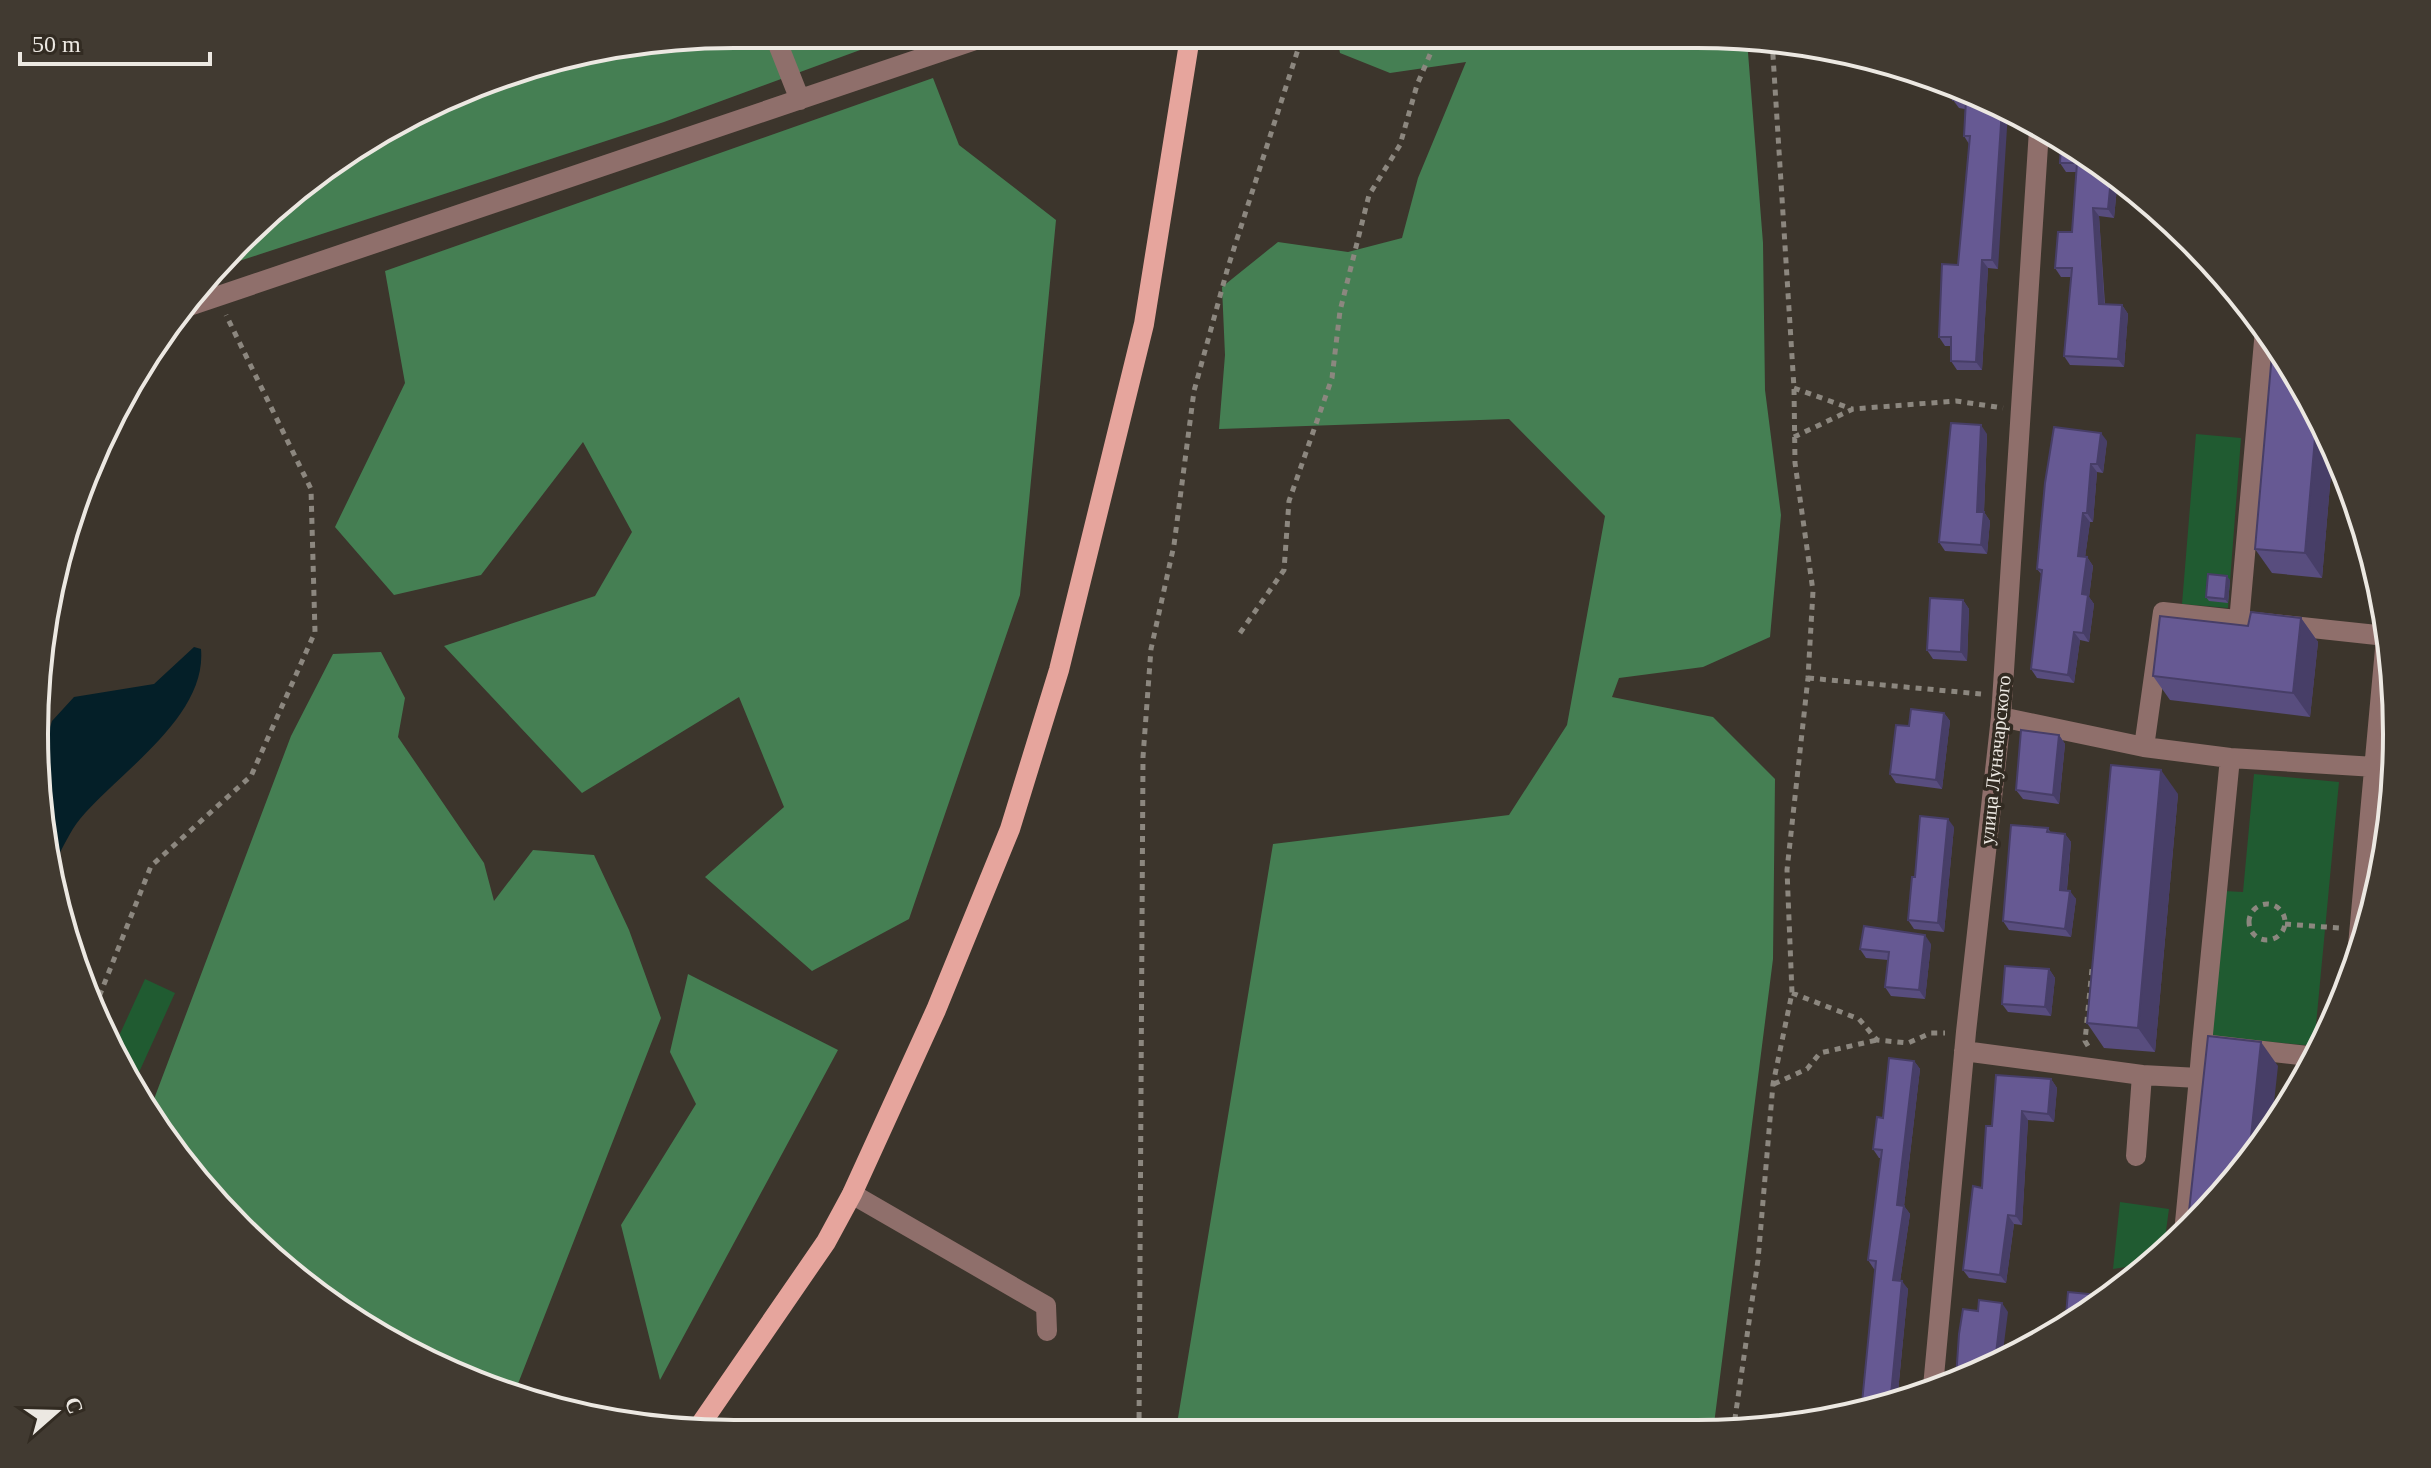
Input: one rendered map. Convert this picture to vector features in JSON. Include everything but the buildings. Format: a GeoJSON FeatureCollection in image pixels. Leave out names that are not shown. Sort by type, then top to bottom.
{"type":"FeatureCollection","features":[{"type":"Feature","properties":{"kind":"main road"},"geometry":{"type":"LineString","coordinates":[[704,1419],[826,1242],[852,1194],[936,1010],[1010,829],[1059,670],[1144,324],[1188,48]]}},
{"type":"Feature","properties":{"kind":"street"},"geometry":{"type":"LineString","coordinates":[[780,48],[800,100]]}},
{"type":"Feature","properties":{"kind":"street"},"geometry":{"type":"LineString","coordinates":[[202,301],[952,48]]}},
{"type":"Feature","properties":{"kind":"street","name":"улица Луначарского"},"geometry":{"type":"LineString","coordinates":[[1934,1378],[1965,1042],[2002,707],[2038,139]]}},
{"type":"Feature","properties":{"kind":"street"},"geometry":{"type":"LineString","coordinates":[[2239,622],[2263,348]]}},
{"type":"Feature","properties":{"kind":"street"},"geometry":{"type":"LineString","coordinates":[[2144,747],[2163,612],[2239,622],[2375,631]]}},
{"type":"Feature","properties":{"kind":"street"},"geometry":{"type":"LineString","coordinates":[[2002,707],[2144,747],[2230,758],[2375,767]]}},
{"type":"Feature","properties":{"kind":"street"},"geometry":{"type":"LineString","coordinates":[[2362,902],[2375,767],[2383,732]]}},
{"type":"Feature","properties":{"kind":"street"},"geometry":{"type":"LineString","coordinates":[[2186,1215],[2230,758]]}},
{"type":"Feature","properties":{"kind":"street"},"geometry":{"type":"LineString","coordinates":[[1965,1042],[2102,1071],[2199,1078]]}},
{"type":"Feature","properties":{"kind":"street"},"geometry":{"type":"LineString","coordinates":[[2202,1044],[2302,1055]]}},
{"type":"Feature","properties":{"kind":"street"},"geometry":{"type":"LineString","coordinates":[[2136,1156],[2142,1075]]}},
{"type":"Feature","properties":{"kind":"street"},"geometry":{"type":"LineString","coordinates":[[852,1194],[1046,1306],[1047,1331]]}},
{"type":"Feature","properties":{"kind":"path"},"geometry":{"type":"LineString","coordinates":[[1139,1420],[1143,757],[1151,649],[1174,545],[1194,391],[1228,267],[1298,48]]}},
{"type":"Feature","properties":{"kind":"path"},"geometry":{"type":"LineString","coordinates":[[1240,633],[1284,570],[1289,501],[1332,378],[1340,311],[1369,195],[1400,145],[1417,85],[1433,48]]}},
{"type":"Feature","properties":{"kind":"path"},"geometry":{"type":"LineString","coordinates":[[1735,1419],[1758,1260],[1773,1084],[1792,993],[1787,870],[1808,678],[1813,591],[1794,437],[1794,388],[1773,52]]}},
{"type":"Feature","properties":{"kind":"path"},"geometry":{"type":"LineString","coordinates":[[99,996],[151,866],[251,776],[315,632],[311,489],[217,296]]}},
{"type":"Feature","properties":{"kind":"path"},"geometry":{"type":"LineString","coordinates":[[1794,388],[1853,409]]}},
{"type":"Feature","properties":{"kind":"path"},"geometry":{"type":"LineString","coordinates":[[1794,437],[1853,409],[1956,401],[2023,411]]}},
{"type":"Feature","properties":{"kind":"path"},"geometry":{"type":"LineString","coordinates":[[1808,678],[2002,707]]}},
{"type":"Feature","properties":{"kind":"path"},"geometry":{"type":"LineString","coordinates":[[2273,905],[2282,912],[2285,924],[2280,935],[2263,941],[2252,934],[2249,917],[2256,907],[2273,905]]}},
{"type":"Feature","properties":{"kind":"path"},"geometry":{"type":"LineString","coordinates":[[2285,924],[2339,928]]}},
{"type":"Feature","properties":{"kind":"path"},"geometry":{"type":"LineString","coordinates":[[2094,955],[2085,1041],[2102,1071]]}},
{"type":"Feature","properties":{"kind":"path"},"geometry":{"type":"LineString","coordinates":[[1792,993],[1859,1019],[1877,1040]]}},
{"type":"Feature","properties":{"kind":"path"},"geometry":{"type":"LineString","coordinates":[[1773,1084],[1807,1069],[1820,1053],[1877,1040],[1908,1043],[1931,1033],[1965,1042]]}},
{"type":"Feature","properties":{"kind":"green space"},"geometry":{"type":"Polygon","coordinates":[[[866,48],[664,122],[237,262],[282,218],[353,164],[431,119],[513,84],[600,61],[689,49],[866,48]]]}},
{"type":"Feature","properties":{"kind":"green space"},"geometry":{"type":"Polygon","coordinates":[[[1339,48],[1748,50],[1763,243],[1765,390],[1781,515],[1770,637],[1703,667],[1619,678],[1612,697],[1713,717],[1775,779],[1773,959],[1715,1420],[1178,1420],[1273,844],[1509,815],[1567,725],[1605,516],[1509,419],[1219,429],[1225,355],[1222,287],[1278,242],[1348,252],[1402,238],[1418,178],[1466,62],[1390,73],[1340,53],[1339,48]]]}},
{"type":"Feature","properties":{"kind":"green space"},"geometry":{"type":"Polygon","coordinates":[[[933,78],[959,145],[1056,220],[1020,595],[909,919],[812,971],[705,877],[784,807],[739,697],[582,793],[444,646],[595,596],[632,532],[583,442],[481,575],[394,595],[335,527],[405,383],[385,271],[933,78]]]}},
{"type":"Feature","properties":{"kind":"green space"},"geometry":{"type":"Polygon","coordinates":[[[2196,434],[2241,438],[2228,608],[2182,604],[2196,434]]]}},
{"type":"Feature","properties":{"kind":"green space"},"geometry":{"type":"Polygon","coordinates":[[[381,652],[405,698],[398,737],[484,863],[494,901],[533,850],[594,855],[629,930],[661,1018],[517,1385],[471,1368],[391,1328],[316,1278],[282,1250],[218,1186],[154,1099],[291,736],[333,654],[381,652]]]}},
{"type":"Feature","properties":{"kind":"green space"},"geometry":{"type":"Polygon","coordinates":[[[2254,774],[2339,782],[2316,1030],[2308,1045],[2211,1036],[2224,891],[2243,892],[2254,774]]]}},
{"type":"Feature","properties":{"kind":"green space"},"geometry":{"type":"Polygon","coordinates":[[[688,974],[838,1050],[660,1380],[621,1225],[696,1104],[670,1052],[688,974]]]}},
{"type":"Feature","properties":{"kind":"green space"},"geometry":{"type":"Polygon","coordinates":[[[145,979],[175,993],[138,1074],[119,1037],[145,979]]]}},
{"type":"Feature","properties":{"kind":"green space"},"geometry":{"type":"Polygon","coordinates":[[[2120,1202],[2169,1209],[2166,1234],[2129,1266],[2113,1269],[2120,1202]]]}},
{"type":"Feature","properties":{"kind":"water"},"geometry":{"type":"Polygon","coordinates":[[[194,647],[201,649],[199,674],[190,698],[176,720],[80,819],[59,854],[49,779],[48,734],[52,721],[74,697],[154,684],[194,647]]]}}]}
